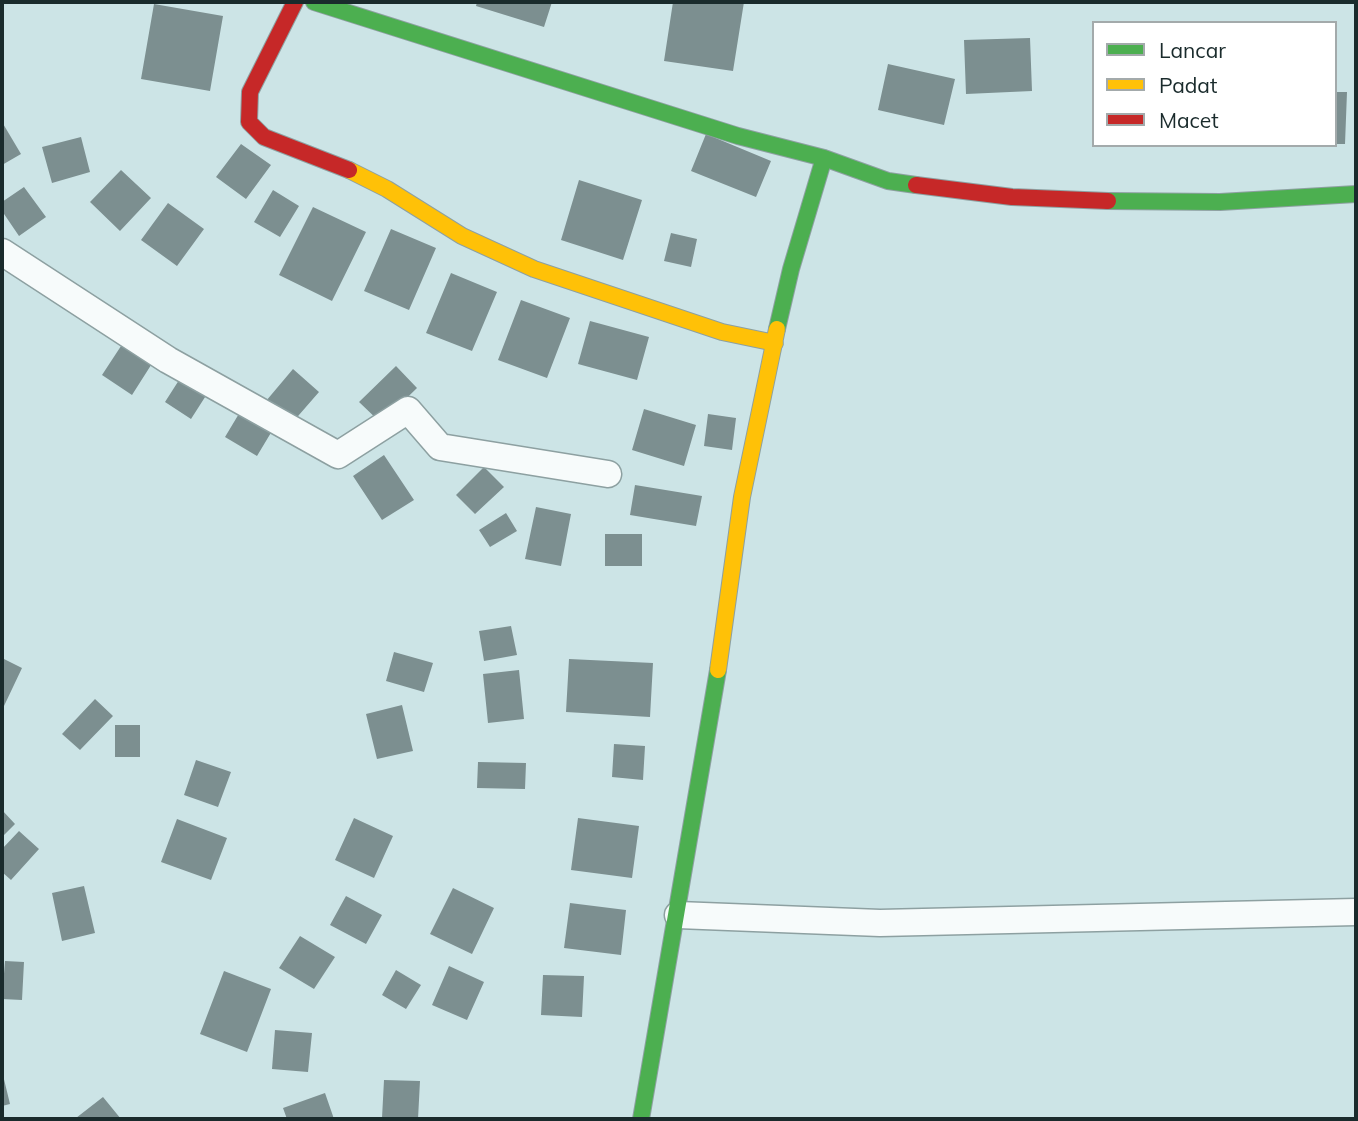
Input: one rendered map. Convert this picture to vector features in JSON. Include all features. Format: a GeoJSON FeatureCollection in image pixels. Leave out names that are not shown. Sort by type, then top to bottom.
{"type":"FeatureCollection","features":[{"type":"Feature","properties":{"kind":"street"},"geometry":{"type":"LineString","coordinates":[[295,2],[250,92],[249,122],[264,137],[346,168],[462,236],[534,269],[722,332],[775,343]]}},
{"type":"Feature","properties":{"kind":"street"},"geometry":{"type":"LineString","coordinates":[[329,3],[738,136],[824,158],[888,181],[1012,198],[1220,202],[1356,194]]}},
{"type":"Feature","properties":{"kind":"street"},"geometry":{"type":"LineString","coordinates":[[641,1119],[718,669],[742,497],[791,269],[824,158]]}},
{"type":"Feature","properties":{"kind":"street"},"geometry":{"type":"LineString","coordinates":[[2,252],[168,360],[338,456],[408,410],[440,447],[608,474]]}},
{"type":"Feature","properties":{"kind":"street"},"geometry":{"type":"LineString","coordinates":[[678,915],[880,923],[1356,912]]}},
{"type":"Feature","properties":{"kind":"building"},"geometry":{"type":"Polygon","coordinates":[[[477,2],[552,2],[544,27],[476,6],[477,2]]]}},
{"type":"Feature","properties":{"kind":"building"},"geometry":{"type":"Polygon","coordinates":[[[673,2],[744,2],[733,71],[664,61],[673,2]]]}},
{"type":"Feature","properties":{"kind":"building"},"geometry":{"type":"Polygon","coordinates":[[[154,4],[223,16],[210,91],[141,79],[154,4]]]}},
{"type":"Feature","properties":{"kind":"building"},"geometry":{"type":"Polygon","coordinates":[[[1030,38],[1032,91],[966,94],[964,40],[1030,38]]]}},
{"type":"Feature","properties":{"kind":"building"},"geometry":{"type":"Polygon","coordinates":[[[888,64],[955,79],[944,125],[878,110],[888,64]]]}},
{"type":"Feature","properties":{"kind":"building"},"geometry":{"type":"Polygon","coordinates":[[[1337,92],[1347,92],[1345,144],[1337,144],[1337,92]]]}},
{"type":"Feature","properties":{"kind":"building"},"geometry":{"type":"Polygon","coordinates":[[[2,122],[21,154],[2,165],[2,122]]]}},
{"type":"Feature","properties":{"kind":"building"},"geometry":{"type":"Polygon","coordinates":[[[706,134],[771,161],[756,197],[691,171],[706,134]]]}},
{"type":"Feature","properties":{"kind":"building"},"geometry":{"type":"Polygon","coordinates":[[[81,137],[90,172],[52,183],[42,147],[81,137]]]}},
{"type":"Feature","properties":{"kind":"building"},"geometry":{"type":"Polygon","coordinates":[[[241,144],[271,165],[246,199],[216,177],[241,144]]]}},
{"type":"Feature","properties":{"kind":"building"},"geometry":{"type":"Polygon","coordinates":[[[121,170],[151,198],[120,231],[90,202],[121,170]]]}},
{"type":"Feature","properties":{"kind":"building"},"geometry":{"type":"Polygon","coordinates":[[[579,180],[642,200],[623,260],[561,240],[579,180]]]}},
{"type":"Feature","properties":{"kind":"building"},"geometry":{"type":"Polygon","coordinates":[[[24,187],[46,217],[19,236],[2,211],[2,202],[24,187]]]}},
{"type":"Feature","properties":{"kind":"building"},"geometry":{"type":"Polygon","coordinates":[[[273,190],[299,206],[280,237],[254,222],[273,190]]]}},
{"type":"Feature","properties":{"kind":"building"},"geometry":{"type":"Polygon","coordinates":[[[168,203],[204,229],[177,266],[141,240],[168,203]]]}},
{"type":"Feature","properties":{"kind":"building"},"geometry":{"type":"Polygon","coordinates":[[[313,207],[366,232],[332,301],[279,275],[313,207]]]}},
{"type":"Feature","properties":{"kind":"building"},"geometry":{"type":"Polygon","coordinates":[[[391,229],[436,248],[409,310],[364,291],[391,229]]]}},
{"type":"Feature","properties":{"kind":"building"},"geometry":{"type":"Polygon","coordinates":[[[671,233],[697,239],[691,267],[664,261],[671,233]]]}},
{"type":"Feature","properties":{"kind":"building"},"geometry":{"type":"Polygon","coordinates":[[[451,273],[497,292],[472,351],[426,333],[451,273]]]}},
{"type":"Feature","properties":{"kind":"building"},"geometry":{"type":"Polygon","coordinates":[[[521,300],[570,318],[547,378],[498,360],[521,300]]]}},
{"type":"Feature","properties":{"kind":"building"},"geometry":{"type":"Polygon","coordinates":[[[590,321],[649,337],[637,380],[578,364],[590,321]]]}},
{"type":"Feature","properties":{"kind":"building"},"geometry":{"type":"Polygon","coordinates":[[[123,343],[153,362],[132,395],[102,375],[123,343]]]}},
{"type":"Feature","properties":{"kind":"building"},"geometry":{"type":"Polygon","coordinates":[[[396,366],[417,388],[381,423],[359,402],[396,366]]]}},
{"type":"Feature","properties":{"kind":"building"},"geometry":{"type":"Polygon","coordinates":[[[293,369],[319,392],[292,423],[266,401],[293,369]]]}},
{"type":"Feature","properties":{"kind":"building"},"geometry":{"type":"Polygon","coordinates":[[[181,377],[207,394],[191,419],[165,402],[181,377]]]}},
{"type":"Feature","properties":{"kind":"building"},"geometry":{"type":"Polygon","coordinates":[[[243,407],[275,426],[257,456],[225,437],[243,407]]]}},
{"type":"Feature","properties":{"kind":"building"},"geometry":{"type":"Polygon","coordinates":[[[644,409],[696,425],[684,466],[632,450],[644,409]]]}},
{"type":"Feature","properties":{"kind":"building"},"geometry":{"type":"Polygon","coordinates":[[[708,414],[736,418],[732,450],[704,446],[708,414]]]}},
{"type":"Feature","properties":{"kind":"building"},"geometry":{"type":"Polygon","coordinates":[[[384,455],[414,500],[382,520],[353,476],[384,455]]]}},
{"type":"Feature","properties":{"kind":"building"},"geometry":{"type":"Polygon","coordinates":[[[484,467],[504,487],[475,514],[456,495],[484,467]]]}},
{"type":"Feature","properties":{"kind":"building"},"geometry":{"type":"Polygon","coordinates":[[[635,485],[702,496],[696,526],[630,515],[635,485]]]}},
{"type":"Feature","properties":{"kind":"building"},"geometry":{"type":"Polygon","coordinates":[[[536,507],[571,514],[561,566],[525,559],[536,507]]]}},
{"type":"Feature","properties":{"kind":"building"},"geometry":{"type":"Polygon","coordinates":[[[506,513],[517,531],[490,547],[479,530],[506,513]]]}},
{"type":"Feature","properties":{"kind":"building"},"geometry":{"type":"Polygon","coordinates":[[[605,534],[642,534],[642,566],[605,566],[605,534]]]}},
{"type":"Feature","properties":{"kind":"building"},"geometry":{"type":"Polygon","coordinates":[[[511,626],[517,655],[484,661],[479,631],[511,626]]]}},
{"type":"Feature","properties":{"kind":"building"},"geometry":{"type":"Polygon","coordinates":[[[394,652],[433,663],[424,692],[386,681],[394,652]]]}},
{"type":"Feature","properties":{"kind":"building"},"geometry":{"type":"Polygon","coordinates":[[[2,658],[22,668],[4,706],[2,705],[2,658]]]}},
{"type":"Feature","properties":{"kind":"building"},"geometry":{"type":"Polygon","coordinates":[[[569,659],[653,663],[650,717],[566,712],[569,659]]]}},
{"type":"Feature","properties":{"kind":"building"},"geometry":{"type":"Polygon","coordinates":[[[519,670],[524,719],[488,723],[483,674],[519,670]]]}},
{"type":"Feature","properties":{"kind":"building"},"geometry":{"type":"Polygon","coordinates":[[[95,699],[113,716],[80,750],[62,734],[95,699]]]}},
{"type":"Feature","properties":{"kind":"building"},"geometry":{"type":"Polygon","coordinates":[[[402,705],[413,751],[377,759],[366,714],[402,705]]]}},
{"type":"Feature","properties":{"kind":"building"},"geometry":{"type":"Polygon","coordinates":[[[115,725],[140,725],[140,757],[115,757],[115,725]]]}},
{"type":"Feature","properties":{"kind":"building"},"geometry":{"type":"Polygon","coordinates":[[[614,744],[645,746],[643,780],[612,777],[614,744]]]}},
{"type":"Feature","properties":{"kind":"building"},"geometry":{"type":"Polygon","coordinates":[[[196,760],[231,772],[218,807],[184,795],[196,760]]]}},
{"type":"Feature","properties":{"kind":"building"},"geometry":{"type":"Polygon","coordinates":[[[478,762],[526,763],[525,789],[477,788],[478,762]]]}},
{"type":"Feature","properties":{"kind":"building"},"geometry":{"type":"Polygon","coordinates":[[[2,810],[15,824],[2,837],[2,810]]]}},
{"type":"Feature","properties":{"kind":"building"},"geometry":{"type":"Polygon","coordinates":[[[354,818],[393,836],[374,878],[335,860],[354,818]]]}},
{"type":"Feature","properties":{"kind":"building"},"geometry":{"type":"Polygon","coordinates":[[[578,818],[639,826],[632,878],[571,870],[578,818]]]}},
{"type":"Feature","properties":{"kind":"building"},"geometry":{"type":"Polygon","coordinates":[[[177,819],[227,838],[211,880],[161,862],[177,819]]]}},
{"type":"Feature","properties":{"kind":"building"},"geometry":{"type":"Polygon","coordinates":[[[19,831],[39,849],[11,880],[2,872],[2,849],[19,831]]]}},
{"type":"Feature","properties":{"kind":"building"},"geometry":{"type":"Polygon","coordinates":[[[84,886],[95,933],[62,941],[52,893],[84,886]]]}},
{"type":"Feature","properties":{"kind":"building"},"geometry":{"type":"Polygon","coordinates":[[[453,888],[494,908],[472,954],[430,934],[453,888]]]}},
{"type":"Feature","properties":{"kind":"building"},"geometry":{"type":"Polygon","coordinates":[[[346,896],[382,915],[366,944],[330,925],[346,896]]]}},
{"type":"Feature","properties":{"kind":"building"},"geometry":{"type":"Polygon","coordinates":[[[570,903],[626,910],[621,955],[564,948],[570,903]]]}},
{"type":"Feature","properties":{"kind":"building"},"geometry":{"type":"Polygon","coordinates":[[[300,936],[335,957],[314,989],[279,968],[300,936]]]}},
{"type":"Feature","properties":{"kind":"building"},"geometry":{"type":"Polygon","coordinates":[[[5,961],[24,962],[22,1000],[2,999],[5,961]]]}},
{"type":"Feature","properties":{"kind":"building"},"geometry":{"type":"Polygon","coordinates":[[[449,966],[484,982],[467,1020],[432,1005],[449,966]]]}},
{"type":"Feature","properties":{"kind":"building"},"geometry":{"type":"Polygon","coordinates":[[[396,970],[421,985],[406,1009],[382,995],[396,970]]]}},
{"type":"Feature","properties":{"kind":"building"},"geometry":{"type":"Polygon","coordinates":[[[224,971],[271,989],[247,1052],[200,1034],[224,971]]]}},
{"type":"Feature","properties":{"kind":"building"},"geometry":{"type":"Polygon","coordinates":[[[543,975],[584,976],[582,1017],[541,1015],[543,975]]]}},
{"type":"Feature","properties":{"kind":"building"},"geometry":{"type":"Polygon","coordinates":[[[275,1030],[312,1033],[308,1072],[272,1069],[275,1030]]]}},
{"type":"Feature","properties":{"kind":"building"},"geometry":{"type":"Polygon","coordinates":[[[2,1071],[10,1104],[2,1106],[2,1071]]]}},
{"type":"Feature","properties":{"kind":"building"},"geometry":{"type":"Polygon","coordinates":[[[384,1080],[420,1081],[418,1119],[382,1118],[384,1080]]]}},
{"type":"Feature","properties":{"kind":"building"},"geometry":{"type":"Polygon","coordinates":[[[325,1093],[334,1119],[287,1119],[283,1108],[325,1093]]]}},
{"type":"Feature","properties":{"kind":"building"},"geometry":{"type":"Polygon","coordinates":[[[103,1097],[121,1119],[76,1118],[103,1097]]]}},
{"type":"Feature","properties":{"kind":"traffic: fast"},"geometry":{"type":"LineString","coordinates":[[314,2],[738,136],[824,158],[888,181],[916,185]]}},
{"type":"Feature","properties":{"kind":"traffic: fast"},"geometry":{"type":"LineString","coordinates":[[777,329],[791,269],[824,158]]}},
{"type":"Feature","properties":{"kind":"traffic: fast"},"geometry":{"type":"LineString","coordinates":[[1108,201],[1220,202],[1356,194]]}},
{"type":"Feature","properties":{"kind":"traffic: fast"},"geometry":{"type":"LineString","coordinates":[[641,1119],[718,670]]}},
{"type":"Feature","properties":{"kind":"traffic: slow"},"geometry":{"type":"LineString","coordinates":[[349,170],[387,189],[462,236],[534,269],[722,332],[775,343]]}},
{"type":"Feature","properties":{"kind":"traffic: slow"},"geometry":{"type":"LineString","coordinates":[[718,670],[742,497],[777,329]]}},
{"type":"Feature","properties":{"kind":"traffic: jam"},"geometry":{"type":"LineString","coordinates":[[295,2],[250,92],[249,122],[264,137],[349,170]]}},
{"type":"Feature","properties":{"kind":"traffic: jam"},"geometry":{"type":"LineString","coordinates":[[916,185],[1012,197],[1108,201]]}}]}
